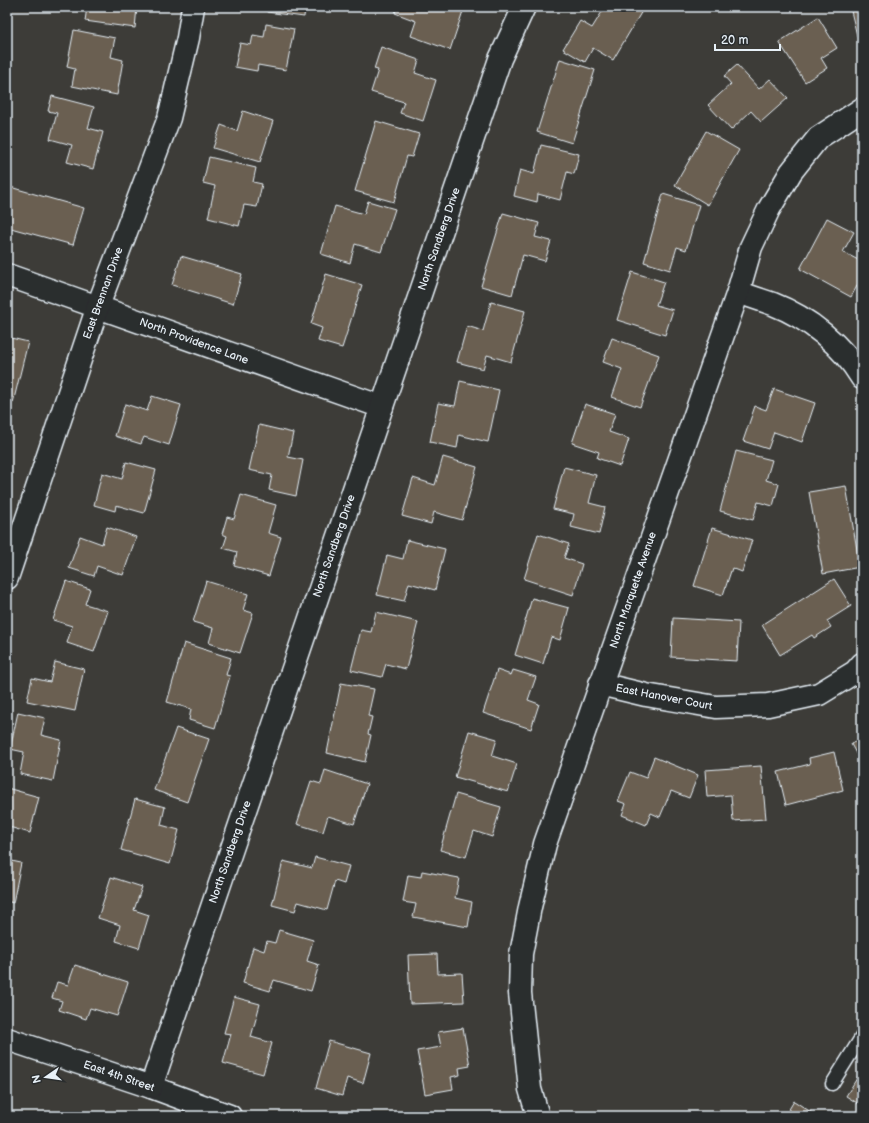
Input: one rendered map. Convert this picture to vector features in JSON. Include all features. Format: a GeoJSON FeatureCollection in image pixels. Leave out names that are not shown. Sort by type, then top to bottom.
{"type":"FeatureCollection","features":[{"type":"Feature","properties":{"kind":"street","name":"East Brennan Drive"},"geometry":{"type":"LineString","coordinates":[[7,578],[98,306],[169,118],[188,38],[193,7]]}},
{"type":"Feature","properties":{"kind":"street","name":"North Sandberg Drive"},"geometry":{"type":"LineString","coordinates":[[151,1087],[500,59],[524,7]]}},
{"type":"Feature","properties":{"kind":"street","name":"North Marquette Avenue"},"geometry":{"type":"LineString","coordinates":[[538,1116],[530,1089],[520,993],[521,954],[530,907],[546,844],[600,684],[738,292],[751,247],[769,209],[792,172],[818,138],[862,109]]}},
{"type":"Feature","properties":{"kind":"street","name":"North Providence Lane"},"geometry":{"type":"LineString","coordinates":[[7,275],[382,407]]}},
{"type":"Feature","properties":{"kind":"street"},"geometry":{"type":"LineString","coordinates":[[738,292],[774,305],[808,322],[834,343],[862,378]]}},
{"type":"Feature","properties":{"kind":"street","name":"East Hanover Court"},"geometry":{"type":"LineString","coordinates":[[600,684],[646,695],[716,708],[768,705],[819,694],[855,672],[862,664]]}},
{"type":"Feature","properties":{"kind":"street","name":"East 4th Street"},"geometry":{"type":"LineString","coordinates":[[7,1039],[151,1087],[230,1116]]}},
{"type":"Feature","properties":{"kind":"lane"},"geometry":{"type":"LineString","coordinates":[[832,1084],[862,1036]]}},
{"type":"Feature","properties":{"kind":"building"},"geometry":{"type":"Polygon","coordinates":[[[87,7],[137,7],[135,28],[85,21],[87,7]]]}},
{"type":"Feature","properties":{"kind":"building"},"geometry":{"type":"Polygon","coordinates":[[[267,7],[305,7],[304,17],[267,12],[267,7]]]}},
{"type":"Feature","properties":{"kind":"building"},"geometry":{"type":"Polygon","coordinates":[[[397,7],[452,7],[463,11],[450,50],[411,36],[416,21],[395,13],[397,7]]]}},
{"type":"Feature","properties":{"kind":"building"},"geometry":{"type":"Polygon","coordinates":[[[605,7],[635,7],[642,11],[613,60],[593,48],[585,62],[563,49],[580,21],[592,28],[605,7]]]}},
{"type":"Feature","properties":{"kind":"building"},"geometry":{"type":"Polygon","coordinates":[[[850,7],[862,7],[862,47],[860,48],[850,7]]]}},
{"type":"Feature","properties":{"kind":"building"},"geometry":{"type":"Polygon","coordinates":[[[818,17],[837,48],[821,58],[827,68],[805,82],[779,42],[818,17]]]}},
{"type":"Feature","properties":{"kind":"building"},"geometry":{"type":"Polygon","coordinates":[[[266,24],[294,29],[286,70],[258,65],[257,71],[235,67],[240,43],[251,45],[253,35],[264,37],[266,24]]]}},
{"type":"Feature","properties":{"kind":"building"},"geometry":{"type":"Polygon","coordinates":[[[74,30],[115,38],[111,57],[123,60],[117,95],[72,86],[75,69],[67,67],[74,30]]]}},
{"type":"Feature","properties":{"kind":"building"},"geometry":{"type":"Polygon","coordinates":[[[381,47],[419,60],[415,73],[436,80],[423,121],[400,113],[404,102],[371,92],[378,70],[374,69],[381,47]]]}},
{"type":"Feature","properties":{"kind":"building"},"geometry":{"type":"Polygon","coordinates":[[[560,59],[595,70],[572,143],[537,132],[560,59]]]}},
{"type":"Feature","properties":{"kind":"building"},"geometry":{"type":"Polygon","coordinates":[[[737,65],[759,89],[770,79],[788,98],[761,122],[751,111],[731,130],[708,105],[731,84],[724,76],[737,65]]]}},
{"type":"Feature","properties":{"kind":"building"},"geometry":{"type":"Polygon","coordinates":[[[52,96],[94,107],[88,128],[103,132],[93,169],[67,162],[72,145],[50,139],[57,113],[48,111],[52,96]]]}},
{"type":"Feature","properties":{"kind":"building"},"geometry":{"type":"Polygon","coordinates":[[[243,111],[273,121],[260,162],[213,148],[221,125],[237,131],[243,111]]]}},
{"type":"Feature","properties":{"kind":"building"},"geometry":{"type":"Polygon","coordinates":[[[376,121],[419,134],[412,157],[407,156],[394,202],[355,191],[376,121]]]}},
{"type":"Feature","properties":{"kind":"building"},"geometry":{"type":"Polygon","coordinates":[[[706,131],[739,150],[708,205],[675,185],[706,131]]]}},
{"type":"Feature","properties":{"kind":"building"},"geometry":{"type":"Polygon","coordinates":[[[541,145],[579,154],[574,174],[567,172],[560,200],[538,194],[537,202],[514,196],[520,170],[534,174],[541,145]]]}},
{"type":"Feature","properties":{"kind":"building"},"geometry":{"type":"Polygon","coordinates":[[[209,157],[256,168],[253,182],[262,184],[257,207],[244,205],[239,226],[208,218],[215,186],[203,183],[209,157]]]}},
{"type":"Feature","properties":{"kind":"building"},"geometry":{"type":"Polygon","coordinates":[[[10,187],[84,208],[73,245],[7,227],[7,198],[10,187]]]}},
{"type":"Feature","properties":{"kind":"building"},"geometry":{"type":"Polygon","coordinates":[[[663,194],[699,205],[686,250],[677,247],[670,270],[644,262],[663,194]]]}},
{"type":"Feature","properties":{"kind":"building"},"geometry":{"type":"Polygon","coordinates":[[[368,201],[395,209],[381,252],[355,244],[350,263],[321,254],[335,206],[364,214],[368,201]]]}},
{"type":"Feature","properties":{"kind":"building"},"geometry":{"type":"Polygon","coordinates":[[[503,213],[539,223],[535,237],[551,241],[545,261],[523,255],[512,295],[481,286],[503,213]]]}},
{"type":"Feature","properties":{"kind":"building"},"geometry":{"type":"Polygon","coordinates":[[[827,218],[854,232],[843,252],[862,262],[862,277],[851,297],[800,269],[827,218]]]}},
{"type":"Feature","properties":{"kind":"building"},"geometry":{"type":"Polygon","coordinates":[[[181,256],[242,274],[233,304],[172,285],[181,256]]]}},
{"type":"Feature","properties":{"kind":"building"},"geometry":{"type":"Polygon","coordinates":[[[632,272],[664,282],[656,305],[673,310],[665,335],[617,320],[632,272]]]}},
{"type":"Feature","properties":{"kind":"building"},"geometry":{"type":"Polygon","coordinates":[[[326,274],[362,285],[342,348],[318,341],[322,328],[311,324],[326,274]]]}},
{"type":"Feature","properties":{"kind":"building"},"geometry":{"type":"Polygon","coordinates":[[[491,302],[525,311],[511,362],[487,355],[483,369],[457,362],[467,326],[483,331],[491,302]]]}},
{"type":"Feature","properties":{"kind":"building"},"geometry":{"type":"Polygon","coordinates":[[[7,337],[28,342],[13,403],[7,401],[7,337]]]}},
{"type":"Feature","properties":{"kind":"building"},"geometry":{"type":"Polygon","coordinates":[[[612,338],[659,355],[640,407],[612,397],[622,369],[603,362],[612,338]]]}},
{"type":"Feature","properties":{"kind":"building"},"geometry":{"type":"Polygon","coordinates":[[[460,381],[499,390],[488,442],[459,435],[457,448],[430,442],[438,403],[455,406],[460,381]]]}},
{"type":"Feature","properties":{"kind":"building"},"geometry":{"type":"Polygon","coordinates":[[[774,389],[815,403],[802,442],[774,432],[768,449],[743,441],[755,406],[766,410],[774,389]]]}},
{"type":"Feature","properties":{"kind":"building"},"geometry":{"type":"Polygon","coordinates":[[[152,396],[181,405],[169,445],[144,437],[141,444],[115,436],[125,404],[147,411],[152,396]]]}},
{"type":"Feature","properties":{"kind":"building"},"geometry":{"type":"Polygon","coordinates":[[[585,404],[615,414],[609,432],[629,439],[620,466],[597,458],[599,452],[572,443],[585,404]]]}},
{"type":"Feature","properties":{"kind":"building"},"geometry":{"type":"Polygon","coordinates":[[[259,425],[293,433],[288,457],[303,460],[296,496],[269,490],[272,475],[249,470],[259,425]]]}},
{"type":"Feature","properties":{"kind":"building"},"geometry":{"type":"Polygon","coordinates":[[[736,451],[772,460],[766,480],[779,484],[773,506],[758,502],[753,520],[720,511],[736,451]]]}},
{"type":"Feature","properties":{"kind":"building"},"geometry":{"type":"Polygon","coordinates":[[[443,457],[477,467],[462,520],[434,512],[431,524],[402,516],[413,478],[435,485],[443,457]]]}},
{"type":"Feature","properties":{"kind":"building"},"geometry":{"type":"Polygon","coordinates":[[[126,462],[156,470],[144,513],[116,505],[115,511],[94,505],[102,473],[122,479],[126,462]]]}},
{"type":"Feature","properties":{"kind":"building"},"geometry":{"type":"Polygon","coordinates":[[[564,467],[596,475],[589,503],[605,507],[599,534],[571,527],[574,514],[553,509],[564,467]]]}},
{"type":"Feature","properties":{"kind":"building"},"geometry":{"type":"Polygon","coordinates":[[[846,486],[860,567],[823,574],[809,492],[846,486]]]}},
{"type":"Feature","properties":{"kind":"building"},"geometry":{"type":"Polygon","coordinates":[[[241,495],[276,505],[268,533],[281,537],[269,576],[234,566],[237,552],[223,548],[227,536],[222,534],[227,517],[234,519],[241,495]]]}},
{"type":"Feature","properties":{"kind":"building"},"geometry":{"type":"Polygon","coordinates":[[[107,527],[136,537],[123,575],[97,566],[94,576],[69,568],[80,536],[102,544],[107,527]]]}},
{"type":"Feature","properties":{"kind":"building"},"geometry":{"type":"Polygon","coordinates":[[[712,528],[752,540],[742,572],[732,568],[723,595],[694,586],[712,528]]]}},
{"type":"Feature","properties":{"kind":"building"},"geometry":{"type":"Polygon","coordinates":[[[538,534],[569,544],[564,558],[582,564],[573,595],[524,579],[538,534]]]}},
{"type":"Feature","properties":{"kind":"building"},"geometry":{"type":"Polygon","coordinates":[[[407,540],[445,549],[435,590],[409,583],[404,601],[377,595],[387,555],[403,559],[407,540]]]}},
{"type":"Feature","properties":{"kind":"building"},"geometry":{"type":"Polygon","coordinates":[[[834,579],[851,606],[827,621],[831,627],[814,638],[812,635],[780,655],[762,625],[834,579]]]}},
{"type":"Feature","properties":{"kind":"building"},"geometry":{"type":"Polygon","coordinates":[[[66,581],[90,589],[85,604],[108,611],[94,652],[67,643],[72,626],[53,620],[66,581]]]}},
{"type":"Feature","properties":{"kind":"building"},"geometry":{"type":"Polygon","coordinates":[[[206,581],[248,594],[243,610],[253,613],[240,653],[209,643],[213,628],[193,622],[206,581]]]}},
{"type":"Feature","properties":{"kind":"building"},"geometry":{"type":"Polygon","coordinates":[[[532,598],[569,608],[560,640],[551,637],[543,664],[515,655],[532,598]]]}},
{"type":"Feature","properties":{"kind":"building"},"geometry":{"type":"Polygon","coordinates":[[[376,612],[418,622],[406,669],[386,664],[382,677],[351,670],[361,630],[371,632],[376,612]]]}},
{"type":"Feature","properties":{"kind":"building"},"geometry":{"type":"Polygon","coordinates":[[[673,618],[739,622],[737,661],[671,657],[673,618]]]}},
{"type":"Feature","properties":{"kind":"building"},"geometry":{"type":"Polygon","coordinates":[[[184,643],[231,658],[226,675],[230,676],[215,728],[189,720],[191,709],[167,702],[184,643]]]}},
{"type":"Feature","properties":{"kind":"building"},"geometry":{"type":"Polygon","coordinates":[[[55,662],[84,669],[75,711],[27,701],[32,678],[50,682],[55,662]]]}},
{"type":"Feature","properties":{"kind":"building"},"geometry":{"type":"Polygon","coordinates":[[[497,670],[511,675],[513,670],[536,677],[528,700],[539,704],[531,729],[483,713],[497,670]]]}},
{"type":"Feature","properties":{"kind":"building"},"geometry":{"type":"Polygon","coordinates":[[[341,683],[374,689],[368,716],[372,717],[368,734],[371,735],[365,762],[327,753],[341,683]]]}},
{"type":"Feature","properties":{"kind":"building"},"geometry":{"type":"Polygon","coordinates":[[[18,712],[45,718],[41,735],[61,740],[53,781],[20,774],[24,752],[10,749],[18,712]]]}},
{"type":"Feature","properties":{"kind":"building"},"geometry":{"type":"Polygon","coordinates":[[[176,728],[209,739],[187,802],[154,790],[176,728]]]}},
{"type":"Feature","properties":{"kind":"building"},"geometry":{"type":"Polygon","coordinates":[[[469,731],[497,739],[492,756],[517,764],[508,792],[455,777],[469,731]]]}},
{"type":"Feature","properties":{"kind":"building"},"geometry":{"type":"Polygon","coordinates":[[[862,738],[862,765],[851,744],[862,738]]]}},
{"type":"Feature","properties":{"kind":"building"},"geometry":{"type":"Polygon","coordinates":[[[834,752],[843,790],[786,805],[778,772],[810,764],[809,758],[834,752]]]}},
{"type":"Feature","properties":{"kind":"building"},"geometry":{"type":"Polygon","coordinates":[[[654,757],[698,775],[689,798],[671,791],[660,817],[651,813],[646,825],[622,815],[626,804],[618,801],[630,772],[646,778],[654,757]]]}},
{"type":"Feature","properties":{"kind":"building"},"geometry":{"type":"Polygon","coordinates":[[[761,766],[766,819],[733,821],[731,795],[707,797],[705,770],[761,766]]]}},
{"type":"Feature","properties":{"kind":"building"},"geometry":{"type":"Polygon","coordinates":[[[325,770],[367,784],[354,824],[328,816],[323,832],[297,824],[311,781],[321,784],[325,770]]]}},
{"type":"Feature","properties":{"kind":"building"},"geometry":{"type":"Polygon","coordinates":[[[7,788],[39,797],[30,833],[9,827],[7,836],[7,788]]]}},
{"type":"Feature","properties":{"kind":"building"},"geometry":{"type":"Polygon","coordinates":[[[456,794],[501,807],[492,837],[474,831],[466,857],[440,850],[456,794]]]}},
{"type":"Feature","properties":{"kind":"building"},"geometry":{"type":"Polygon","coordinates":[[[135,799],[165,807],[161,825],[179,830],[170,864],[121,850],[135,799]]]}},
{"type":"Feature","properties":{"kind":"building"},"geometry":{"type":"Polygon","coordinates":[[[315,857],[349,866],[344,884],[335,881],[327,910],[298,902],[295,911],[272,905],[283,861],[312,868],[315,857]]]}},
{"type":"Feature","properties":{"kind":"building"},"geometry":{"type":"Polygon","coordinates":[[[7,860],[21,863],[13,903],[7,901],[7,860]]]}},
{"type":"Feature","properties":{"kind":"building"},"geometry":{"type":"Polygon","coordinates":[[[422,871],[459,878],[455,898],[472,902],[468,927],[413,917],[416,904],[403,902],[408,875],[421,877],[422,871]]]}},
{"type":"Feature","properties":{"kind":"building"},"geometry":{"type":"Polygon","coordinates":[[[111,877],[142,887],[134,910],[149,915],[139,948],[116,941],[120,925],[98,918],[111,877]]]}},
{"type":"Feature","properties":{"kind":"building"},"geometry":{"type":"Polygon","coordinates":[[[279,930],[313,940],[307,961],[319,965],[311,991],[274,980],[270,991],[243,983],[253,947],[264,951],[267,941],[275,943],[279,930]]]}},
{"type":"Feature","properties":{"kind":"building"},"geometry":{"type":"Polygon","coordinates":[[[437,954],[438,974],[462,973],[464,1002],[410,1004],[408,955],[437,954]]]}},
{"type":"Feature","properties":{"kind":"building"},"geometry":{"type":"Polygon","coordinates":[[[75,965],[128,982],[117,1016],[90,1008],[86,1019],[59,1010],[62,1001],[52,998],[57,982],[68,985],[75,965]]]}},
{"type":"Feature","properties":{"kind":"building"},"geometry":{"type":"Polygon","coordinates":[[[234,997],[260,1004],[251,1037],[272,1043],[263,1074],[223,1063],[231,1034],[224,1033],[234,997]]]}},
{"type":"Feature","properties":{"kind":"building"},"geometry":{"type":"Polygon","coordinates":[[[463,1028],[470,1066],[459,1068],[460,1075],[451,1077],[453,1089],[425,1094],[417,1051],[441,1047],[438,1032],[463,1028]]]}},
{"type":"Feature","properties":{"kind":"building"},"geometry":{"type":"Polygon","coordinates":[[[329,1041],[371,1053],[363,1083],[347,1078],[342,1096],[316,1088],[329,1041]]]}},
{"type":"Feature","properties":{"kind":"building"},"geometry":{"type":"Polygon","coordinates":[[[862,1070],[862,1106],[846,1096],[862,1070]]]}},
{"type":"Feature","properties":{"kind":"building"},"geometry":{"type":"Polygon","coordinates":[[[794,1101],[817,1116],[785,1116],[794,1101]]]}}]}
